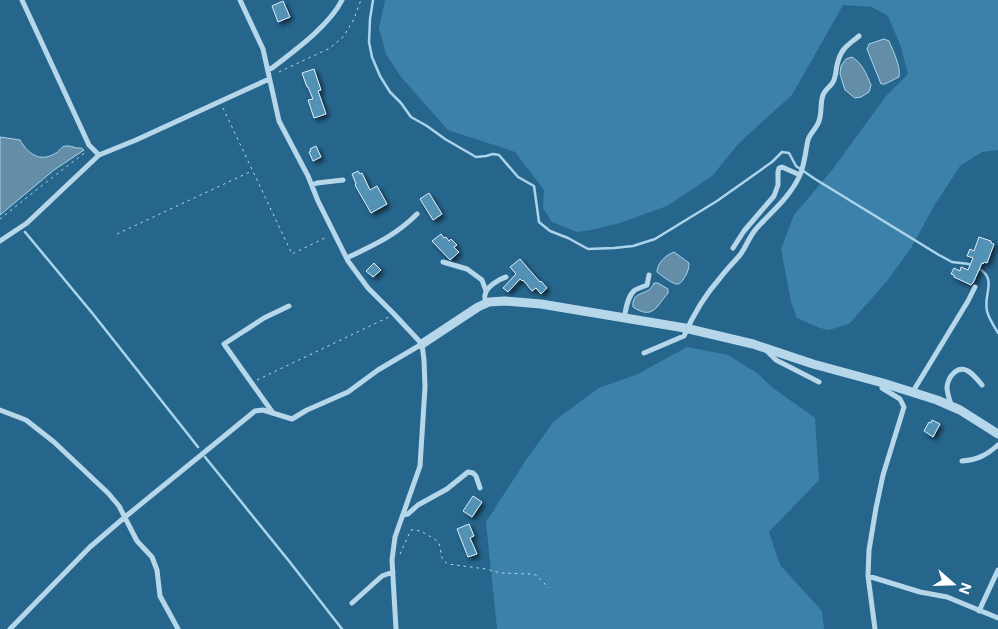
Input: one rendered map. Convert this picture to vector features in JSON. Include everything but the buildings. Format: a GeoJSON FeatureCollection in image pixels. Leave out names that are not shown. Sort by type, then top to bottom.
{"type":"FeatureCollection","features":[{"type":"Feature","properties":{"kind":"street"},"geometry":{"type":"LineString","coordinates":[[22,0],[89,145],[99,155]]}},
{"type":"Feature","properties":{"kind":"street"},"geometry":{"type":"LineString","coordinates":[[240,0],[263,48],[280,121],[347,258],[368,288],[422,344],[424,387],[420,466],[395,537],[392,560],[396,629]]}},
{"type":"Feature","properties":{"kind":"street"},"geometry":{"type":"LineString","coordinates":[[268,70],[292,53],[327,21],[337,10],[342,0]]}},
{"type":"Feature","properties":{"kind":"street"},"geometry":{"type":"LineString","coordinates":[[644,353],[684,336],[710,291],[741,253],[755,230],[780,205],[804,166],[810,134],[818,125],[823,95],[834,82],[840,55],[843,49],[859,36]]}},
{"type":"Feature","properties":{"kind":"street"},"geometry":{"type":"LineString","coordinates":[[0,241],[27,223],[99,155],[136,140],[269,78]]}},
{"type":"Feature","properties":{"kind":"street"},"geometry":{"type":"LineString","coordinates":[[734,248],[744,231],[774,196],[778,185],[779,168],[782,167],[800,175]]}},
{"type":"Feature","properties":{"kind":"street"},"geometry":{"type":"LineString","coordinates":[[312,185],[343,180]]}},
{"type":"Feature","properties":{"kind":"street"},"geometry":{"type":"LineString","coordinates":[[347,258],[390,237],[407,224],[416,214]]}},
{"type":"Feature","properties":{"kind":"street"},"geometry":{"type":"LineString","coordinates":[[443,262],[467,269],[482,280],[486,291]]}},
{"type":"Feature","properties":{"kind":"street"},"geometry":{"type":"LineString","coordinates":[[624,318],[631,294],[635,290],[647,285],[649,275]]}},
{"type":"Feature","properties":{"kind":"street"},"geometry":{"type":"LineString","coordinates":[[486,304],[484,296],[486,291],[499,279],[506,277]]}},
{"type":"Feature","properties":{"kind":"street"},"geometry":{"type":"LineString","coordinates":[[912,393],[968,301],[975,286]]}},
{"type":"Feature","properties":{"kind":"street"},"geometry":{"type":"LineString","coordinates":[[10,629],[90,547],[255,411],[263,410],[292,419],[307,410],[348,392],[378,370],[489,302],[520,301],[687,328],[716,335],[937,400],[997,430]]}},
{"type":"Feature","properties":{"kind":"street"},"geometry":{"type":"LineString","coordinates":[[273,413],[224,344],[264,318],[289,306]]}},
{"type":"Feature","properties":{"kind":"street"},"geometry":{"type":"LineString","coordinates":[[764,348],[776,360],[819,382]]}},
{"type":"Feature","properties":{"kind":"street"},"geometry":{"type":"LineString","coordinates":[[952,407],[947,386],[956,370],[960,369],[970,372],[982,385]]}},
{"type":"Feature","properties":{"kind":"street"},"geometry":{"type":"LineString","coordinates":[[875,629],[868,576],[869,550],[883,475],[904,407],[900,399],[882,388],[883,383]]}},
{"type":"Feature","properties":{"kind":"street"},"geometry":{"type":"LineString","coordinates":[[0,410],[26,420],[54,442],[119,506],[136,542],[152,557],[157,570],[160,596],[178,629]]}},
{"type":"Feature","properties":{"kind":"street"},"geometry":{"type":"LineString","coordinates":[[962,461],[973,460],[986,455],[998,445]]}},
{"type":"Feature","properties":{"kind":"street"},"geometry":{"type":"LineString","coordinates":[[403,515],[408,514],[423,501],[447,489],[468,472],[476,476],[480,488]]}},
{"type":"Feature","properties":{"kind":"street"},"geometry":{"type":"LineString","coordinates":[[979,610],[998,570]]}},
{"type":"Feature","properties":{"kind":"street"},"geometry":{"type":"LineString","coordinates":[[352,603],[382,576],[393,572]]}},
{"type":"Feature","properties":{"kind":"street"},"geometry":{"type":"LineString","coordinates":[[868,576],[920,592],[947,597],[998,618]]}},
{"type":"Feature","properties":{"kind":"path"},"geometry":{"type":"LineString","coordinates":[[269,78],[330,48],[342,37],[353,21],[361,0]]}},
{"type":"Feature","properties":{"kind":"path"},"geometry":{"type":"LineString","coordinates":[[220,101],[292,254],[335,233]]}},
{"type":"Feature","properties":{"kind":"path"},"geometry":{"type":"LineString","coordinates":[[0,219],[92,148]]}},
{"type":"Feature","properties":{"kind":"path"},"geometry":{"type":"LineString","coordinates":[[117,234],[252,170]]}},
{"type":"Feature","properties":{"kind":"path"},"geometry":{"type":"LineString","coordinates":[[252,382],[395,314]]}},
{"type":"Feature","properties":{"kind":"path"},"geometry":{"type":"LineString","coordinates":[[392,560],[398,558],[411,530],[416,530],[436,540],[439,544],[441,558],[448,564],[486,569],[500,573],[532,574],[536,575],[549,588]]}},
{"type":"Feature","properties":{"kind":"shaded area"},"geometry":{"type":"Polygon","coordinates":[[[385,0],[998,0],[998,150],[982,152],[960,166],[934,206],[911,248],[887,281],[849,324],[829,330],[820,328],[797,318],[791,302],[781,249],[794,215],[832,170],[886,96],[908,74],[901,47],[888,16],[872,7],[843,5],[792,95],[740,142],[712,176],[667,206],[620,223],[577,232],[552,222],[543,208],[544,190],[515,152],[448,130],[401,77],[386,54],[379,28],[385,0]]]}},
{"type":"Feature","properties":{"kind":"shaded area"},"geometry":{"type":"Polygon","coordinates":[[[884,39],[889,41],[899,68],[899,77],[881,84],[867,49],[869,44],[884,39]]]}},
{"type":"Feature","properties":{"kind":"shaded area"},"geometry":{"type":"Polygon","coordinates":[[[852,57],[861,65],[871,85],[869,92],[855,98],[845,90],[840,74],[841,66],[846,59],[852,57]]]}},
{"type":"Feature","properties":{"kind":"shaded area"},"geometry":{"type":"Polygon","coordinates":[[[0,137],[20,140],[31,153],[40,157],[50,156],[64,146],[84,150],[54,170],[0,215],[0,137]]]}},
{"type":"Feature","properties":{"kind":"shaded area"},"geometry":{"type":"Polygon","coordinates":[[[674,252],[689,263],[686,275],[682,282],[678,284],[657,272],[662,260],[674,252]]]}},
{"type":"Feature","properties":{"kind":"shaded area"},"geometry":{"type":"Polygon","coordinates":[[[654,283],[658,283],[668,289],[668,293],[657,307],[650,312],[645,312],[633,307],[635,297],[649,290],[654,283]]]}},
{"type":"Feature","properties":{"kind":"shaded area"},"geometry":{"type":"Polygon","coordinates":[[[687,347],[728,355],[757,373],[773,388],[815,418],[819,480],[769,532],[780,565],[822,611],[824,629],[497,629],[486,522],[526,460],[554,421],[599,388],[638,374],[687,347]]]}},
{"type":"Feature","properties":{"kind":"waterway"},"geometry":{"type":"LineString","coordinates":[[373,0],[369,42],[372,57],[380,76],[390,92],[411,117],[476,157],[493,154],[499,155],[518,177],[534,186],[539,222],[550,231],[588,249],[633,246],[655,239],[717,201],[772,162],[782,152],[789,153],[796,166],[815,179],[939,255],[952,262],[973,266]]}},
{"type":"Feature","properties":{"kind":"waterway"},"geometry":{"type":"LineString","coordinates":[[25,232],[93,314],[198,447]]}},
{"type":"Feature","properties":{"kind":"waterway"},"geometry":{"type":"LineString","coordinates":[[978,268],[984,272],[989,282],[987,311],[998,333]]}},
{"type":"Feature","properties":{"kind":"waterway"},"geometry":{"type":"LineString","coordinates":[[205,457],[342,629]]}}]}
